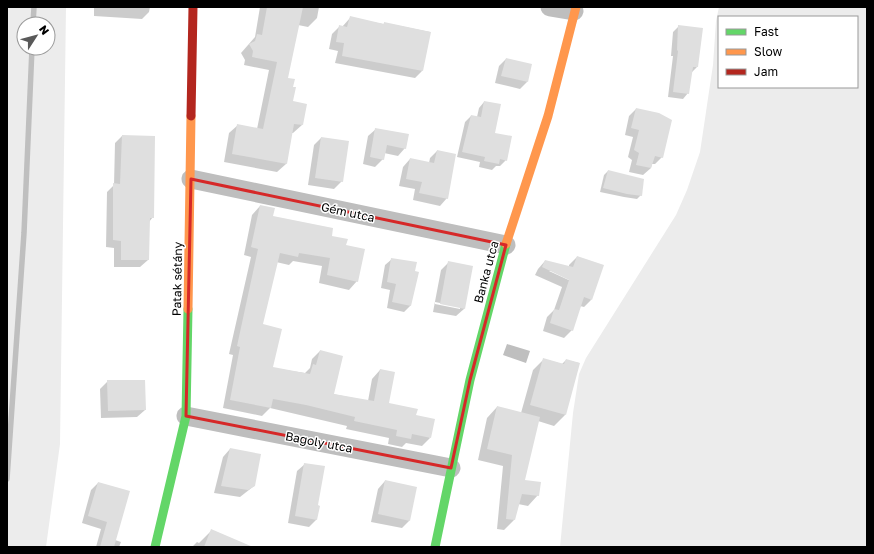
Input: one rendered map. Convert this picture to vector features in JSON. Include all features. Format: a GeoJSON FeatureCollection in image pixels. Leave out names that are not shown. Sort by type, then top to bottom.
{"type":"FeatureCollection","features":[{"type":"Feature","properties":{"kind":"street","name":"Patak sétány"},"geometry":{"type":"LineString","coordinates":[[155,547],[186,416],[193,7]]}},
{"type":"Feature","properties":{"kind":"street"},"geometry":{"type":"LineString","coordinates":[[550,7],[575,9]]}},
{"type":"Feature","properties":{"kind":"street","name":"Banka utca"},"geometry":{"type":"LineString","coordinates":[[435,547],[470,380],[506,245],[548,116],[575,9]]}},
{"type":"Feature","properties":{"kind":"street","name":"Gém utca"},"geometry":{"type":"LineString","coordinates":[[191,179],[506,245]]}},
{"type":"Feature","properties":{"kind":"street","name":"Bagoly utca"},"geometry":{"type":"LineString","coordinates":[[186,416],[451,468]]}},
{"type":"Feature","properties":{"kind":"highlighted area"},"geometry":{"type":"Polygon","coordinates":[[[191,179],[506,245],[470,380],[451,468],[186,416],[191,179]]]}},
{"type":"Feature","properties":{"kind":"shaded area"},"geometry":{"type":"Polygon","coordinates":[[[7,7],[66,7],[60,444],[46,547],[7,547],[7,7]]]}},
{"type":"Feature","properties":{"kind":"shaded area"},"geometry":{"type":"Polygon","coordinates":[[[719,7],[867,7],[867,547],[560,547],[573,413],[579,374],[586,358],[676,215],[687,190],[700,152],[713,65],[716,21],[719,7]]]}},
{"type":"Feature","properties":{"kind":"shaded area"},"geometry":{"type":"Polygon","coordinates":[[[507,344],[530,351],[526,363],[503,355],[507,344]]]}},
{"type":"Feature","properties":{"kind":"building"},"geometry":{"type":"Polygon","coordinates":[[[267,7],[303,7],[288,78],[295,79],[293,87],[296,87],[293,101],[307,104],[303,125],[294,124],[287,164],[232,154],[237,124],[263,129],[277,62],[252,57],[253,51],[249,44],[255,41],[257,34],[262,35],[267,7]]]}},
{"type":"Feature","properties":{"kind":"building"},"geometry":{"type":"Polygon","coordinates":[[[350,16],[384,24],[384,22],[431,32],[423,71],[342,56],[344,43],[336,42],[339,25],[347,27],[350,16]]]}},
{"type":"Feature","properties":{"kind":"building"},"geometry":{"type":"Polygon","coordinates":[[[678,25],[703,28],[698,67],[693,67],[689,94],[673,92],[678,51],[678,25]]]}},
{"type":"Feature","properties":{"kind":"building"},"geometry":{"type":"Polygon","coordinates":[[[506,58],[532,64],[528,82],[501,76],[506,58]]]}},
{"type":"Feature","properties":{"kind":"building"},"geometry":{"type":"Polygon","coordinates":[[[484,101],[501,104],[495,133],[512,136],[507,161],[500,159],[499,164],[484,161],[485,157],[462,152],[471,115],[481,117],[484,101]]]}},
{"type":"Feature","properties":{"kind":"building"},"geometry":{"type":"Polygon","coordinates":[[[636,108],[659,113],[672,120],[663,158],[655,156],[651,168],[636,165],[639,153],[634,150],[639,130],[631,128],[636,108]]]}},
{"type":"Feature","properties":{"kind":"building"},"geometry":{"type":"Polygon","coordinates":[[[375,128],[409,134],[406,149],[387,145],[384,160],[370,157],[375,128]]]}},
{"type":"Feature","properties":{"kind":"building"},"geometry":{"type":"Polygon","coordinates":[[[122,135],[155,136],[154,218],[150,218],[149,260],[121,260],[121,241],[113,240],[113,183],[120,184],[122,135]]]}},
{"type":"Feature","properties":{"kind":"building"},"geometry":{"type":"Polygon","coordinates":[[[321,137],[349,141],[343,182],[315,178],[321,137]]]}},
{"type":"Feature","properties":{"kind":"building"},"geometry":{"type":"Polygon","coordinates":[[[437,150],[456,154],[448,199],[419,193],[422,182],[406,179],[410,158],[434,163],[437,150]]]}},
{"type":"Feature","properties":{"kind":"building"},"geometry":{"type":"Polygon","coordinates":[[[608,170],[644,179],[642,196],[603,188],[608,170]]]}},
{"type":"Feature","properties":{"kind":"building"},"geometry":{"type":"Polygon","coordinates":[[[260,205],[275,208],[273,216],[333,228],[332,236],[348,239],[346,245],[365,249],[358,282],[327,275],[330,258],[299,253],[298,257],[280,253],[263,324],[282,329],[273,367],[310,374],[313,364],[316,365],[320,350],[343,356],[334,394],[374,401],[380,369],[395,372],[389,403],[418,409],[416,415],[435,419],[431,438],[412,434],[411,439],[396,436],[397,430],[354,421],[355,417],[306,405],[273,399],[271,408],[230,400],[240,347],[237,346],[258,249],[251,247],[260,205]]]}},
{"type":"Feature","properties":{"kind":"building"},"geometry":{"type":"Polygon","coordinates":[[[577,256],[604,265],[592,300],[584,297],[573,331],[550,323],[554,309],[559,310],[569,280],[542,267],[545,260],[573,267],[577,256]]]}},
{"type":"Feature","properties":{"kind":"building"},"geometry":{"type":"Polygon","coordinates":[[[391,258],[417,262],[415,271],[419,272],[411,306],[392,302],[396,284],[387,282],[391,258]]]}},
{"type":"Feature","properties":{"kind":"building"},"geometry":{"type":"Polygon","coordinates":[[[448,261],[473,266],[465,309],[440,304],[448,261]]]}},
{"type":"Feature","properties":{"kind":"building"},"geometry":{"type":"Polygon","coordinates":[[[543,358],[564,364],[566,359],[580,363],[566,415],[530,405],[543,358]]]}},
{"type":"Feature","properties":{"kind":"building"},"geometry":{"type":"Polygon","coordinates":[[[107,380],[145,380],[146,410],[108,411],[107,380]]]}},
{"type":"Feature","properties":{"kind":"building"},"geometry":{"type":"Polygon","coordinates":[[[497,406],[540,417],[525,480],[541,482],[539,496],[522,494],[515,520],[506,519],[512,455],[487,449],[497,406]]]}},
{"type":"Feature","properties":{"kind":"building"},"geometry":{"type":"Polygon","coordinates":[[[230,448],[261,454],[255,486],[248,490],[221,486],[230,448]]]}},
{"type":"Feature","properties":{"kind":"building"},"geometry":{"type":"Polygon","coordinates":[[[304,463],[325,466],[318,505],[320,506],[317,520],[295,516],[304,463]]]}},
{"type":"Feature","properties":{"kind":"building"},"geometry":{"type":"Polygon","coordinates":[[[385,480],[417,487],[410,521],[378,514],[385,480]]]}},
{"type":"Feature","properties":{"kind":"building"},"geometry":{"type":"Polygon","coordinates":[[[98,482],[130,491],[114,547],[100,547],[107,522],[88,516],[98,482]]]}},
{"type":"Feature","properties":{"kind":"building"},"geometry":{"type":"Polygon","coordinates":[[[211,529],[253,547],[204,547],[211,529]]]}},
{"type":"Feature","properties":{"kind":"waterway"},"geometry":{"type":"LineString","coordinates":[[33,16],[34,7]]}},
{"type":"Feature","properties":{"kind":"waterway"},"geometry":{"type":"LineString","coordinates":[[7,479],[24,233],[32,56]]}},
{"type":"Feature","properties":{"kind":"traffic: fast"},"geometry":{"type":"LineString","coordinates":[[435,547],[470,380],[506,244]]}},
{"type":"Feature","properties":{"kind":"traffic: fast"},"geometry":{"type":"LineString","coordinates":[[155,547],[186,416],[188,309]]}},
{"type":"Feature","properties":{"kind":"traffic: slow"},"geometry":{"type":"LineString","coordinates":[[506,244],[548,116],[576,7]]}},
{"type":"Feature","properties":{"kind":"traffic: slow"},"geometry":{"type":"LineString","coordinates":[[188,309],[191,116]]}},
{"type":"Feature","properties":{"kind":"traffic: jam"},"geometry":{"type":"LineString","coordinates":[[191,116],[193,7]]}}]}
